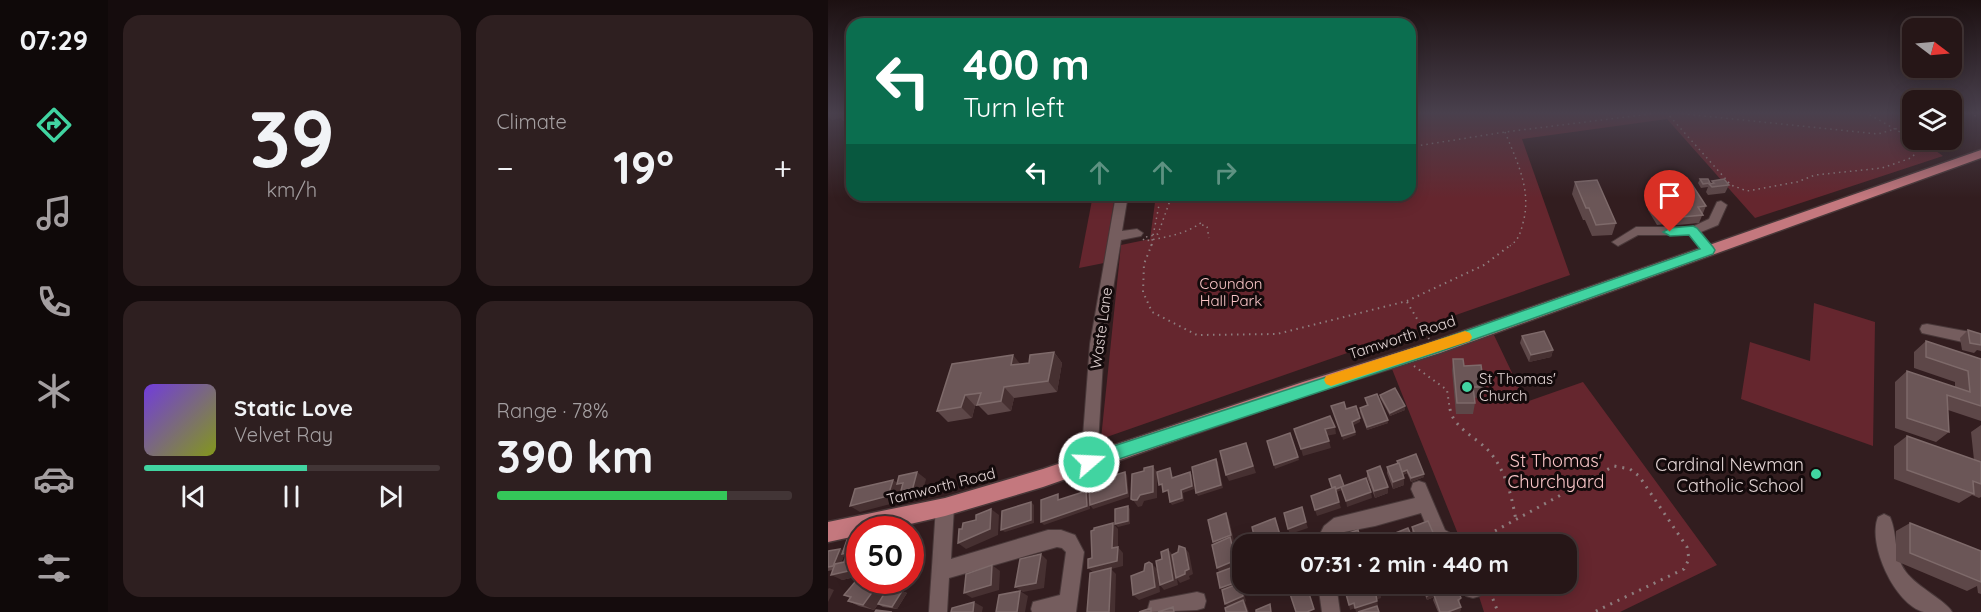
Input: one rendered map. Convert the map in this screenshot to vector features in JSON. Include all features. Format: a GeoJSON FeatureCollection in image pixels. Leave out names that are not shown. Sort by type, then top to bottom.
{"type":"FeatureCollection","features":[{"type":"Feature","properties":{"kind":"main road","name":"Tamworth Road"},"geometry":{"type":"LineString","coordinates":[[828,532],[945,507],[1089,462],[1434,348],[1981,154]]}},
{"type":"Feature","properties":{"kind":"street","name":"Waste Lane"},"geometry":{"type":"LineString","coordinates":[[1089,462],[1097,344],[1121,201]]}},
{"type":"Feature","properties":{"kind":"street"},"geometry":{"type":"LineString","coordinates":[[1618,242],[1636,231],[1693,231],[1714,222],[1721,205]]}},
{"type":"Feature","properties":{"kind":"street"},"geometry":{"type":"LineString","coordinates":[[1693,231],[1709,250]]}},
{"type":"Feature","properties":{"kind":"street"},"geometry":{"type":"LineString","coordinates":[[1115,237],[1139,235]]}},
{"type":"Feature","properties":{"kind":"street"},"geometry":{"type":"LineString","coordinates":[[1927,329],[1981,340]]}},
{"type":"Feature","properties":{"kind":"street"},"geometry":{"type":"LineString","coordinates":[[1329,534],[1340,524],[1375,518],[1421,497],[1443,534]]}},
{"type":"Feature","properties":{"kind":"street"},"geometry":{"type":"LineString","coordinates":[[938,612],[945,507]]}},
{"type":"Feature","properties":{"kind":"street"},"geometry":{"type":"LineString","coordinates":[[1884,523],[1890,561],[1894,571],[1919,600],[1943,612]]}},
{"type":"Feature","properties":{"kind":"street"},"geometry":{"type":"LineString","coordinates":[[941,570],[1048,539],[1062,539],[1072,544],[1075,552],[1067,607],[1040,609]]}},
{"type":"Feature","properties":{"kind":"street"},"geometry":{"type":"LineString","coordinates":[[1329,594],[1331,612]]}},
{"type":"Feature","properties":{"kind":"street"},"geometry":{"type":"LineString","coordinates":[[1157,608],[1197,602]]}},
{"type":"Feature","properties":{"kind":"path"},"geometry":{"type":"LineString","coordinates":[[1416,146],[1451,141]]}},
{"type":"Feature","properties":{"kind":"path"},"geometry":{"type":"LineString","coordinates":[[1160,201],[1154,239],[1144,264],[1143,292],[1152,312],[1197,335],[1277,334],[1407,301],[1484,265],[1520,239],[1528,206],[1524,178],[1509,141]]}},
{"type":"Feature","properties":{"kind":"path"},"geometry":{"type":"LineString","coordinates":[[1691,141],[1731,185],[1747,191],[1797,182],[1815,175],[1882,168],[1911,158],[1916,153],[1915,150]]}},
{"type":"Feature","properties":{"kind":"path"},"geometry":{"type":"LineString","coordinates":[[1155,235],[1163,224],[1169,201]]}},
{"type":"Feature","properties":{"kind":"path"},"geometry":{"type":"LineString","coordinates":[[1139,235],[1145,241],[1174,236],[1202,222],[1203,226],[1207,227],[1209,238]]}},
{"type":"Feature","properties":{"kind":"path"},"geometry":{"type":"LineString","coordinates":[[1139,235],[1155,235]]}},
{"type":"Feature","properties":{"kind":"path"},"geometry":{"type":"LineString","coordinates":[[1407,301],[1434,348]]}},
{"type":"Feature","properties":{"kind":"path"},"geometry":{"type":"LineString","coordinates":[[1420,361],[1412,364],[1421,373],[1448,390],[1451,415],[1488,450],[1501,470],[1512,495],[1516,521]]}},
{"type":"Feature","properties":{"kind":"path"},"geometry":{"type":"LineString","coordinates":[[1490,534],[1614,466],[1630,469],[1639,476],[1687,547],[1689,559],[1684,569],[1594,612]]}},
{"type":"Feature","properties":{"kind":"path"},"geometry":{"type":"LineString","coordinates":[[1483,594],[1498,612]]}},
{"type":"Feature","properties":{"kind":"green space","name":"Coundon Hall Park"},"geometry":{"type":"Polygon","coordinates":[[[1416,141],[1523,141],[1570,275],[1101,439],[1121,245],[1150,239],[1155,201],[1416,201],[1416,141]]]}},
{"type":"Feature","properties":{"kind":"green space","name":"Coundon Hall Park"},"geometry":{"type":"Polygon","coordinates":[[[1686,141],[1902,141],[1902,150],[1935,150],[1943,156],[1755,218],[1686,141]]]}},
{"type":"Feature","properties":{"kind":"green space"},"geometry":{"type":"Polygon","coordinates":[[[1092,201],[1114,201],[1104,263],[1079,268],[1092,201]]]}},
{"type":"Feature","properties":{"kind":"green space"},"geometry":{"type":"Polygon","coordinates":[[[1814,303],[1875,322],[1873,446],[1741,399],[1750,342],[1810,361],[1814,303]]]}},
{"type":"Feature","properties":{"kind":"green space","name":"St Thomas' Churchyard"},"geometry":{"type":"Polygon","coordinates":[[[1493,333],[1526,402],[1583,382],[1717,565],[1620,612],[1484,612],[1478,594],[1577,594],[1577,534],[1458,534],[1392,369],[1493,333]]]}},
{"type":"Feature","properties":{"kind":"building"},"geometry":{"type":"Polygon","coordinates":[[[1700,179],[1708,179],[1710,183],[1703,184],[1700,179]]]}},
{"type":"Feature","properties":{"kind":"building"},"geometry":{"type":"Polygon","coordinates":[[[1724,179],[1729,185],[1712,187],[1709,184],[1714,183],[1712,181],[1724,179]]]}},
{"type":"Feature","properties":{"kind":"building"},"geometry":{"type":"Polygon","coordinates":[[[1597,180],[1616,223],[1596,225],[1575,182],[1597,180]]]}},
{"type":"Feature","properties":{"kind":"building"},"geometry":{"type":"Polygon","coordinates":[[[1691,183],[1706,206],[1698,207],[1703,215],[1660,217],[1651,202],[1655,200],[1652,194],[1658,193],[1661,198],[1672,197],[1677,201],[1671,192],[1676,191],[1672,185],[1691,183]]]}},
{"type":"Feature","properties":{"kind":"building"},"geometry":{"type":"Polygon","coordinates":[[[1968,330],[1981,334],[1981,345],[1970,343],[1968,330]]]}},
{"type":"Feature","properties":{"kind":"building"},"geometry":{"type":"Polygon","coordinates":[[[1544,331],[1553,350],[1531,355],[1522,336],[1544,331]]]}},
{"type":"Feature","properties":{"kind":"building"},"geometry":{"type":"Polygon","coordinates":[[[1926,341],[1981,359],[1981,406],[1947,395],[1949,432],[1907,418],[1907,371],[1970,392],[1968,371],[1926,357],[1926,341]]]}},
{"type":"Feature","properties":{"kind":"building"},"geometry":{"type":"Polygon","coordinates":[[[1054,352],[1048,381],[1004,387],[1001,401],[977,405],[981,393],[965,395],[961,407],[937,411],[952,364],[1013,355],[1011,365],[1029,363],[1030,355],[1054,352]]]}},
{"type":"Feature","properties":{"kind":"building","name":"St Thomas' Church"},"geometry":{"type":"Polygon","coordinates":[[[1453,359],[1463,359],[1464,366],[1481,365],[1484,387],[1473,387],[1475,403],[1457,403],[1453,359]]]}},
{"type":"Feature","properties":{"kind":"building"},"geometry":{"type":"Polygon","coordinates":[[[1395,388],[1405,406],[1390,413],[1380,395],[1395,388]]]}},
{"type":"Feature","properties":{"kind":"building"},"geometry":{"type":"Polygon","coordinates":[[[1377,394],[1388,420],[1367,427],[1360,408],[1368,405],[1365,398],[1377,394]]]}},
{"type":"Feature","properties":{"kind":"building"},"geometry":{"type":"Polygon","coordinates":[[[1344,402],[1346,409],[1356,406],[1360,418],[1352,422],[1355,432],[1342,436],[1331,406],[1344,402]]]}},
{"type":"Feature","properties":{"kind":"building"},"geometry":{"type":"Polygon","coordinates":[[[1330,416],[1335,427],[1325,429],[1329,441],[1301,449],[1294,429],[1330,416]]]}},
{"type":"Feature","properties":{"kind":"building"},"geometry":{"type":"Polygon","coordinates":[[[1290,433],[1298,457],[1274,465],[1267,441],[1290,433]]]}},
{"type":"Feature","properties":{"kind":"building"},"geometry":{"type":"Polygon","coordinates":[[[1907,436],[1981,462],[1981,484],[1973,481],[1974,494],[1907,470],[1907,436]]]}},
{"type":"Feature","properties":{"kind":"building"},"geometry":{"type":"Polygon","coordinates":[[[1246,443],[1253,466],[1226,475],[1220,451],[1246,443]]]}},
{"type":"Feature","properties":{"kind":"building"},"geometry":{"type":"Polygon","coordinates":[[[1416,454],[1424,474],[1411,478],[1407,470],[1402,472],[1397,461],[1416,454]]]}},
{"type":"Feature","properties":{"kind":"building"},"geometry":{"type":"Polygon","coordinates":[[[1216,459],[1221,485],[1196,493],[1192,467],[1216,459]]]}},
{"type":"Feature","properties":{"kind":"building"},"geometry":{"type":"Polygon","coordinates":[[[1399,463],[1404,478],[1393,482],[1387,467],[1399,463]]]}},
{"type":"Feature","properties":{"kind":"building"},"geometry":{"type":"Polygon","coordinates":[[[1153,466],[1153,492],[1140,495],[1137,500],[1131,499],[1132,474],[1153,466]]]}},
{"type":"Feature","properties":{"kind":"building"},"geometry":{"type":"Polygon","coordinates":[[[1380,466],[1388,487],[1374,491],[1367,471],[1380,466]]]}},
{"type":"Feature","properties":{"kind":"building"},"geometry":{"type":"Polygon","coordinates":[[[1170,468],[1172,478],[1190,472],[1192,486],[1181,490],[1182,498],[1170,502],[1168,490],[1163,492],[1162,484],[1159,485],[1157,472],[1170,468]]]}},
{"type":"Feature","properties":{"kind":"building"},"geometry":{"type":"Polygon","coordinates":[[[917,472],[912,491],[900,494],[903,483],[897,484],[899,476],[917,472]]]}},
{"type":"Feature","properties":{"kind":"building"},"geometry":{"type":"Polygon","coordinates":[[[1125,472],[1127,493],[1090,505],[1089,487],[1115,479],[1115,475],[1125,472]]]}},
{"type":"Feature","properties":{"kind":"building"},"geometry":{"type":"Polygon","coordinates":[[[1340,475],[1344,486],[1332,488],[1329,479],[1340,475]]]}},
{"type":"Feature","properties":{"kind":"building"},"geometry":{"type":"Polygon","coordinates":[[[1366,478],[1371,492],[1346,501],[1341,487],[1366,478]]]}},
{"type":"Feature","properties":{"kind":"building"},"geometry":{"type":"Polygon","coordinates":[[[893,480],[888,496],[850,506],[855,489],[893,480]]]}},
{"type":"Feature","properties":{"kind":"building"},"geometry":{"type":"Polygon","coordinates":[[[1335,487],[1339,502],[1315,510],[1311,496],[1335,487]]]}},
{"type":"Feature","properties":{"kind":"building"},"geometry":{"type":"Polygon","coordinates":[[[1086,491],[1087,506],[1041,522],[1041,500],[1058,494],[1058,500],[1086,491]]]}},
{"type":"Feature","properties":{"kind":"building"},"geometry":{"type":"Polygon","coordinates":[[[1031,502],[1031,520],[1001,530],[1002,511],[1031,502]]]}},
{"type":"Feature","properties":{"kind":"building"},"geometry":{"type":"Polygon","coordinates":[[[1128,506],[1128,521],[1115,524],[1115,509],[1128,506]]]}},
{"type":"Feature","properties":{"kind":"building"},"geometry":{"type":"Polygon","coordinates":[[[1302,507],[1306,522],[1288,529],[1284,513],[1302,507]]]}},
{"type":"Feature","properties":{"kind":"building"},"geometry":{"type":"Polygon","coordinates":[[[991,509],[990,529],[958,543],[959,529],[962,529],[963,523],[976,520],[976,515],[991,509]]]}},
{"type":"Feature","properties":{"kind":"building"},"geometry":{"type":"Polygon","coordinates":[[[1226,513],[1231,535],[1213,542],[1208,520],[1226,513]]]}},
{"type":"Feature","properties":{"kind":"building"},"geometry":{"type":"Polygon","coordinates":[[[1275,518],[1280,534],[1254,534],[1252,527],[1275,518]]]}},
{"type":"Feature","properties":{"kind":"building"},"geometry":{"type":"Polygon","coordinates":[[[1428,521],[1434,534],[1415,534],[1412,527],[1428,521]]]}},
{"type":"Feature","properties":{"kind":"building"},"geometry":{"type":"Polygon","coordinates":[[[1113,523],[1112,548],[1118,547],[1117,561],[1088,568],[1088,559],[1092,558],[1091,531],[1113,523]]]}},
{"type":"Feature","properties":{"kind":"building"},"geometry":{"type":"Polygon","coordinates":[[[1910,523],[1981,551],[1981,582],[1910,553],[1910,523]]]}},
{"type":"Feature","properties":{"kind":"building"},"geometry":{"type":"Polygon","coordinates":[[[1408,528],[1411,534],[1393,534],[1408,528]]]}},
{"type":"Feature","properties":{"kind":"building"},"geometry":{"type":"Polygon","coordinates":[[[1358,530],[1359,534],[1346,534],[1358,530]]]}},
{"type":"Feature","properties":{"kind":"building"},"geometry":{"type":"Polygon","coordinates":[[[1230,537],[1232,562],[1217,568],[1212,545],[1230,537]]]}},
{"type":"Feature","properties":{"kind":"building"},"geometry":{"type":"Polygon","coordinates":[[[1179,546],[1185,548],[1189,569],[1185,571],[1185,574],[1176,578],[1172,555],[1178,552],[1179,546]]]}},
{"type":"Feature","properties":{"kind":"building"},"geometry":{"type":"Polygon","coordinates":[[[840,549],[833,566],[828,567],[828,551],[840,549]]]}},
{"type":"Feature","properties":{"kind":"building"},"geometry":{"type":"Polygon","coordinates":[[[1168,549],[1173,580],[1160,585],[1156,561],[1162,559],[1161,552],[1168,549]]]}},
{"type":"Feature","properties":{"kind":"building"},"geometry":{"type":"Polygon","coordinates":[[[1041,554],[1036,583],[1015,587],[1020,559],[1041,554]]]}},
{"type":"Feature","properties":{"kind":"building"},"geometry":{"type":"Polygon","coordinates":[[[846,556],[846,571],[831,575],[835,564],[844,562],[846,556]]]}},
{"type":"Feature","properties":{"kind":"building"},"geometry":{"type":"Polygon","coordinates":[[[1149,562],[1152,564],[1155,587],[1133,595],[1131,576],[1144,571],[1145,564],[1149,562]]]}},
{"type":"Feature","properties":{"kind":"building"},"geometry":{"type":"Polygon","coordinates":[[[992,565],[991,585],[964,593],[966,574],[992,565]]]}},
{"type":"Feature","properties":{"kind":"building"},"geometry":{"type":"Polygon","coordinates":[[[1232,567],[1232,584],[1220,588],[1217,573],[1232,567]]]}},
{"type":"Feature","properties":{"kind":"building"},"geometry":{"type":"Polygon","coordinates":[[[1111,568],[1109,612],[1087,612],[1090,573],[1111,568]]]}},
{"type":"Feature","properties":{"kind":"building"},"geometry":{"type":"Polygon","coordinates":[[[1232,586],[1232,594],[1243,594],[1243,596],[1225,604],[1222,590],[1232,586]]]}},
{"type":"Feature","properties":{"kind":"building"},"geometry":{"type":"Polygon","coordinates":[[[1020,591],[1017,612],[996,612],[999,595],[1020,591]]]}},
{"type":"Feature","properties":{"kind":"building"},"geometry":{"type":"Polygon","coordinates":[[[846,593],[871,594],[863,605],[848,601],[851,597],[844,595],[846,593]]]}},
{"type":"Feature","properties":{"kind":"building"},"geometry":{"type":"Polygon","coordinates":[[[884,594],[900,594],[892,607],[878,604],[884,594]]]}},
{"type":"Feature","properties":{"kind":"building"},"geometry":{"type":"Polygon","coordinates":[[[1290,594],[1309,594],[1314,609],[1307,612],[1296,612],[1290,594]]]}},
{"type":"Feature","properties":{"kind":"building"},"geometry":{"type":"Polygon","coordinates":[[[1346,594],[1378,594],[1376,595],[1377,601],[1355,608],[1354,603],[1349,605],[1346,594]]]}},
{"type":"Feature","properties":{"kind":"building"},"geometry":{"type":"Polygon","coordinates":[[[1459,594],[1461,598],[1458,600],[1461,607],[1448,612],[1440,612],[1434,595],[1459,594]]]}},
{"type":"Feature","properties":{"kind":"building"},"geometry":{"type":"Polygon","coordinates":[[[1243,600],[1247,612],[1226,612],[1225,608],[1243,600]]]}},
{"type":"Feature","properties":{"kind":"building"},"geometry":{"type":"Polygon","coordinates":[[[974,602],[973,612],[951,612],[952,608],[974,602]]]}},
{"type":"Feature","properties":{"kind":"building"},"geometry":{"type":"Polygon","coordinates":[[[1270,604],[1271,612],[1256,612],[1256,610],[1270,604]]]}},
{"type":"Feature","properties":{"kind":"building"},"geometry":{"type":"Polygon","coordinates":[[[1377,606],[1379,612],[1358,612],[1377,606]]]}},
{"type":"Feature","properties":{"kind":"building"},"geometry":{"type":"Polygon","coordinates":[[[1173,607],[1174,612],[1158,612],[1173,607]]]}},
{"type":"Feature","properties":{"kind":"building"},"geometry":{"type":"Polygon","coordinates":[[[1151,608],[1151,612],[1139,612],[1151,608]]]}},
{"type":"Feature","properties":{"kind":"slow traffic"},"geometry":{"type":"LineString","coordinates":[[1331,380],[1465,337]]}},
{"type":"Feature","properties":{"kind":"place","name":"St Thomas' Church"},"geometry":{"type":"Point","coordinates":[1467,387]}},
{"type":"Feature","properties":{"kind":"place","name":"Cardinal Newman Catholic School"},"geometry":{"type":"Point","coordinates":[1816,474]}},
{"type":"Feature","properties":{"kind":"route"},"geometry":{"type":"LineString","coordinates":[[1089,462],[1303,389],[1434,348],[1709,250],[1693,231],[1670,232]]}}]}
